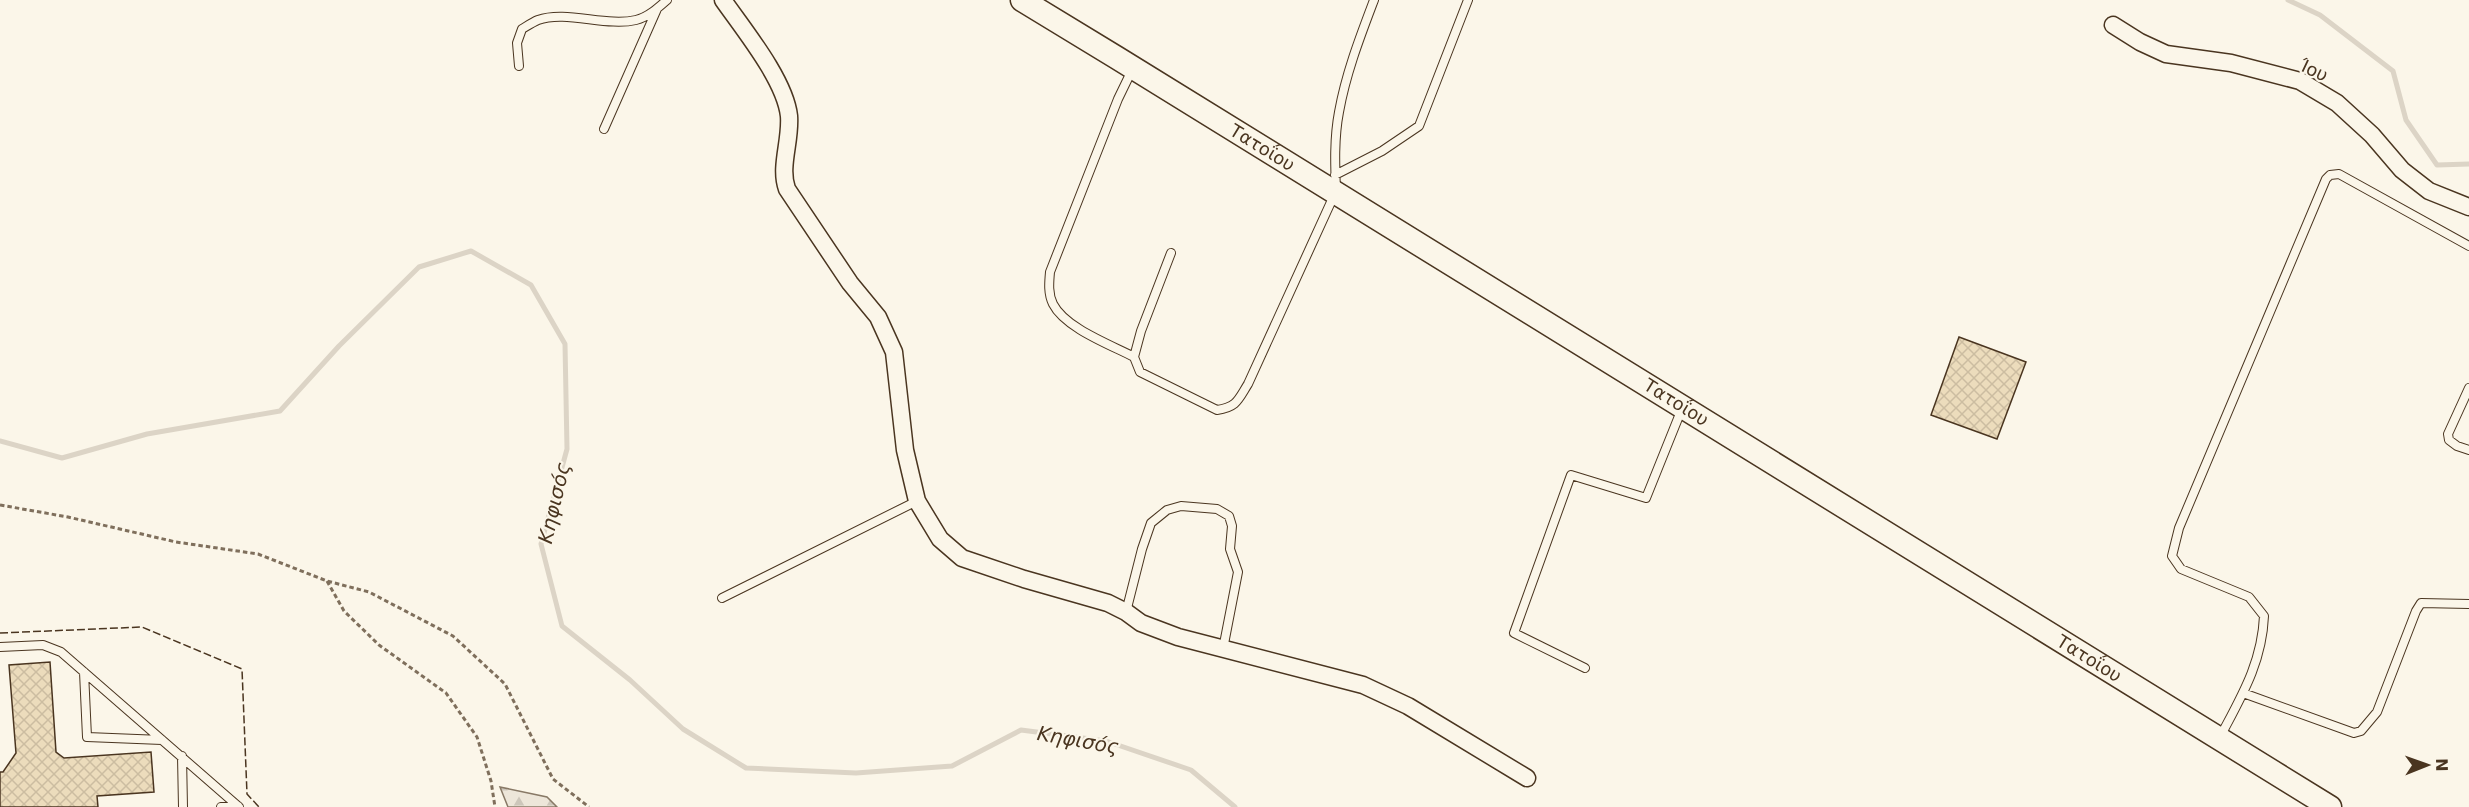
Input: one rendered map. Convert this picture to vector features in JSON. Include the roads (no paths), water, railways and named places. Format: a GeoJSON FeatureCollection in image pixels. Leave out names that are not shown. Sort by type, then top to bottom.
{"type":"FeatureCollection","features":[{"type":"Feature","properties":{"kind":"street"},"geometry":{"type":"LineString","coordinates":[[723,0],[773,72],[789,113],[790,140],[783,179],[787,189],[850,283],[878,317],[894,352],[905,450],[917,501],[940,539],[962,558],[1024,579],[1108,603],[1141,623],[1179,637],[1363,685],[1408,706],[1527,778]]}},
{"type":"Feature","properties":{"kind":"street","name":"Τατοΐου"},"geometry":{"type":"LineString","coordinates":[[1022,0],[1133,68],[1336,183],[1683,405],[2330,807]]}},
{"type":"Feature","properties":{"kind":"street","name":"Ίου"},"geometry":{"type":"LineString","coordinates":[[2113,25],[2140,42],[2166,54],[2231,63],[2300,81],[2337,103],[2372,135],[2402,170],[2429,191],[2469,207]]}},
{"type":"Feature","properties":{"kind":"lane"},"geometry":{"type":"LineString","coordinates":[[519,66],[517,43],[522,29],[540,19],[635,21],[648,16],[667,0]]}},
{"type":"Feature","properties":{"kind":"lane"},"geometry":{"type":"LineString","coordinates":[[1171,253],[1141,331],[1134,357],[1140,372],[1217,410],[1235,405],[1253,373],[1336,183],[1338,114],[1351,63],[1374,0]]}},
{"type":"Feature","properties":{"kind":"lane"},"geometry":{"type":"LineString","coordinates":[[1336,183],[1419,126],[1468,0]]}},
{"type":"Feature","properties":{"kind":"lane"},"geometry":{"type":"LineString","coordinates":[[604,129],[657,9]]}},
{"type":"Feature","properties":{"kind":"lane"},"geometry":{"type":"LineString","coordinates":[[1133,68],[1118,99],[1050,272],[1048,290],[1052,303],[1060,315],[1077,327],[1134,357]]}},
{"type":"Feature","properties":{"kind":"lane"},"geometry":{"type":"LineString","coordinates":[[2219,738],[2243,693],[2263,642],[2264,616],[2249,597],[2181,569],[2172,556],[2179,528],[2326,179],[2330,175],[2339,174],[2469,246]]}},
{"type":"Feature","properties":{"kind":"lane"},"geometry":{"type":"LineString","coordinates":[[2469,388],[2448,434],[2449,440],[2469,450]]}},
{"type":"Feature","properties":{"kind":"lane"},"geometry":{"type":"LineString","coordinates":[[1585,668],[1514,633],[1570,476],[1646,498],[1683,405]]}},
{"type":"Feature","properties":{"kind":"lane"},"geometry":{"type":"LineString","coordinates":[[722,598],[917,501]]}},
{"type":"Feature","properties":{"kind":"lane"},"geometry":{"type":"LineString","coordinates":[[1126,612],[1142,549],[1152,524],[1167,510],[1181,506],[1217,509],[1229,516],[1232,526],[1230,549],[1238,572],[1223,649]]}},
{"type":"Feature","properties":{"kind":"lane"},"geometry":{"type":"LineString","coordinates":[[2243,693],[2354,733],[2361,731],[2377,712],[2421,603],[2469,604]]}},
{"type":"Feature","properties":{"kind":"lane"},"geometry":{"type":"LineString","coordinates":[[0,647],[42,645],[61,652],[238,807]]}},
{"type":"Feature","properties":{"kind":"lane"},"geometry":{"type":"LineString","coordinates":[[84,672],[87,737],[162,740]]}},
{"type":"Feature","properties":{"kind":"lane"},"geometry":{"type":"LineString","coordinates":[[182,756],[183,807]]}},
{"type":"Feature","properties":{"kind":"lane"},"geometry":{"type":"LineString","coordinates":[[221,807],[238,807]]}},
{"type":"Feature","properties":{"kind":"waterway"},"geometry":{"type":"LineString","coordinates":[[2288,0],[2320,15],[2393,71],[2406,120],[2437,165],[2469,164]]}},
{"type":"Feature","properties":{"kind":"waterway","name":"Κηφισός"},"geometry":{"type":"LineString","coordinates":[[0,441],[62,458],[147,434],[280,411],[339,346],[419,267],[471,251],[531,285],[565,344],[567,449],[541,544],[562,626],[630,680],[683,729],[746,768],[856,773],[952,766],[1021,730],[1106,741],[1191,770],[1235,807]]}}]}
